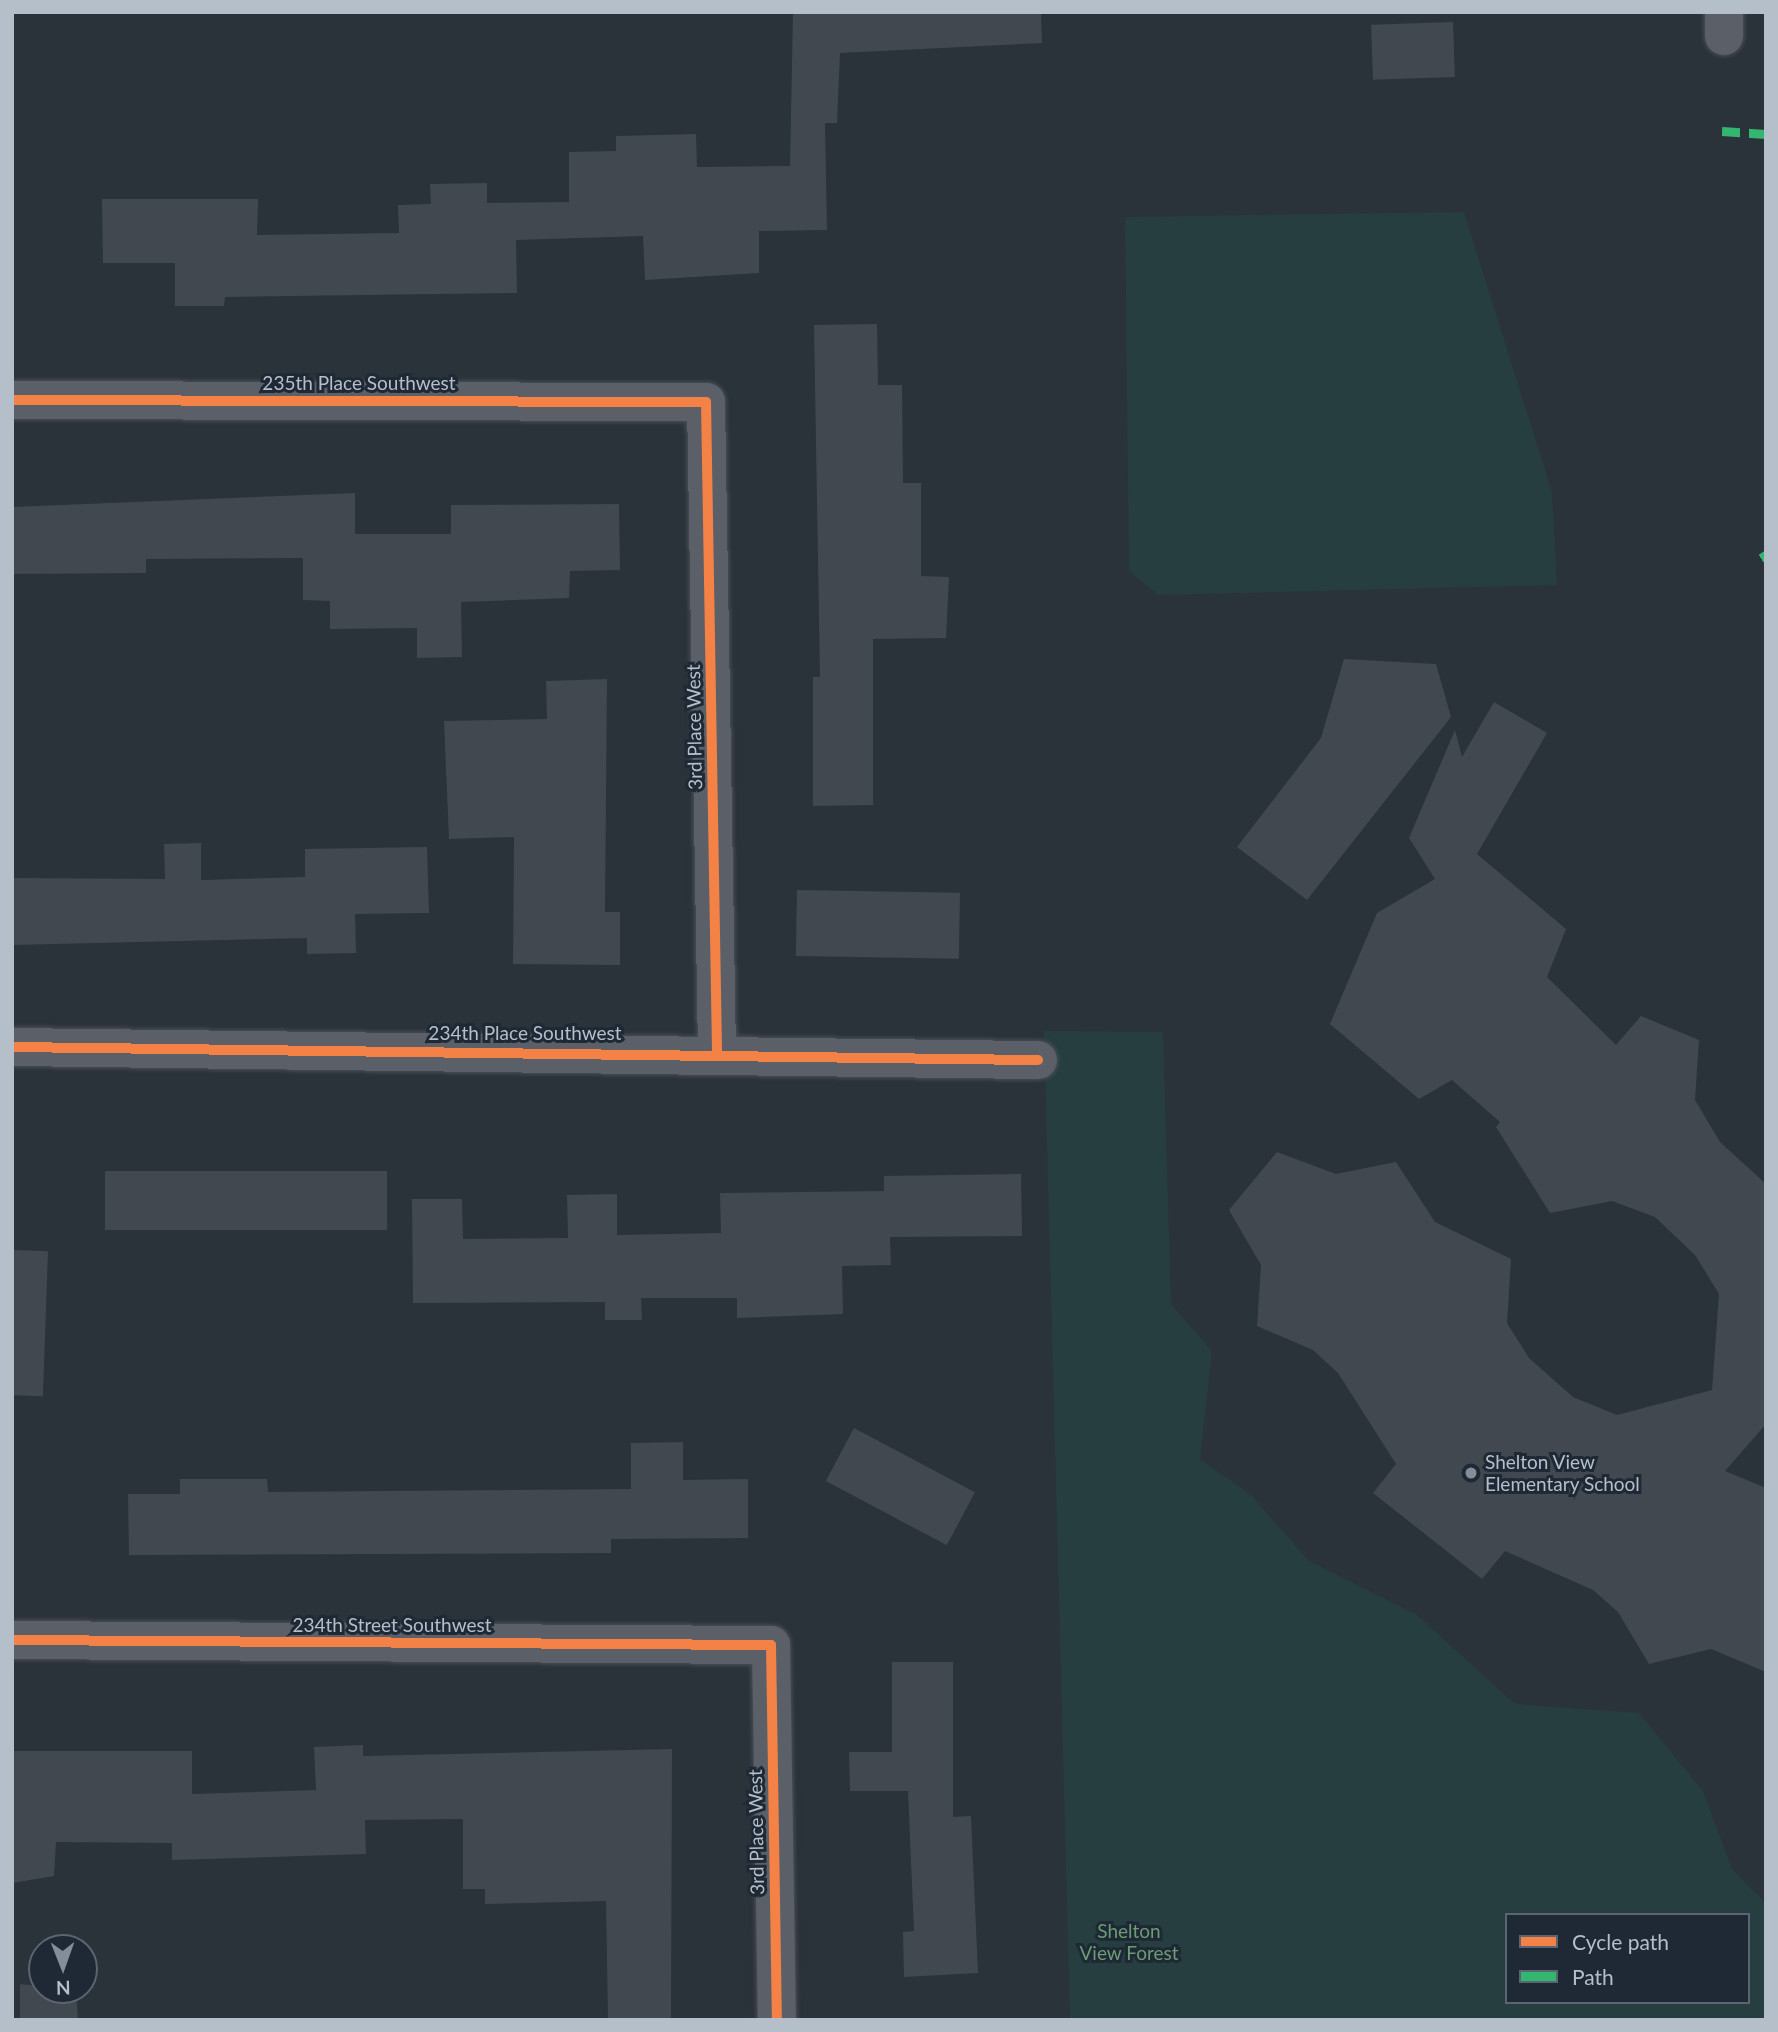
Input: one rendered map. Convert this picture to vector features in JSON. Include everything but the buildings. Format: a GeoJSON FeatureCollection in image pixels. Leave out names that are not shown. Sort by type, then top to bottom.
{"type":"FeatureCollection","features":[{"type":"Feature","properties":{"kind":"street","name":"235th Place Southwest"},"geometry":{"type":"LineString","coordinates":[[12,400],[706,402]]}},
{"type":"Feature","properties":{"kind":"street","name":"3rd Place West"},"geometry":{"type":"LineString","coordinates":[[706,402],[717,1052]]}},
{"type":"Feature","properties":{"kind":"street","name":"234th Place Southwest"},"geometry":{"type":"LineString","coordinates":[[12,1048],[717,1052],[1038,1060]]}},
{"type":"Feature","properties":{"kind":"street","name":"234th Street Southwest"},"geometry":{"type":"LineString","coordinates":[[12,1640],[771,1644]]}},
{"type":"Feature","properties":{"kind":"street","name":"3rd Place West"},"geometry":{"type":"LineString","coordinates":[[771,1644],[777,2020]]}},
{"type":"Feature","properties":{"kind":"green space"},"geometry":{"type":"Polygon","coordinates":[[[1464,212],[1552,492],[1557,585],[1158,595],[1129,571],[1125,217],[1464,212]]]}},
{"type":"Feature","properties":{"kind":"green space","name":"Shelton View Forest"},"geometry":{"type":"Polygon","coordinates":[[[1044,1031],[1163,1032],[1171,1304],[1212,1351],[1200,1459],[1251,1495],[1309,1561],[1417,1615],[1515,1704],[1639,1713],[1703,1791],[1732,1869],[1766,1904],[1766,2020],[1070,2020],[1044,1031]]]}},
{"type":"Feature","properties":{"kind":"marked path"},"geometry":{"type":"LineString","coordinates":[[1722,131],[1766,134]]}},
{"type":"Feature","properties":{"kind":"marked path"},"geometry":{"type":"LineString","coordinates":[[1761,558],[1766,555]]}},
{"type":"Feature","properties":{"kind":"cycle path"},"geometry":{"type":"LineString","coordinates":[[12,400],[706,402],[717,1052]]}},
{"type":"Feature","properties":{"kind":"cycle path"},"geometry":{"type":"LineString","coordinates":[[12,1047],[1038,1060]]}},
{"type":"Feature","properties":{"kind":"cycle path"},"geometry":{"type":"LineString","coordinates":[[12,1640],[771,1645],[777,2020]]}},
{"type":"Feature","properties":{"kind":"place","name":"Shelton View Elementary School"},"geometry":{"type":"Point","coordinates":[1471,1473]}}]}
